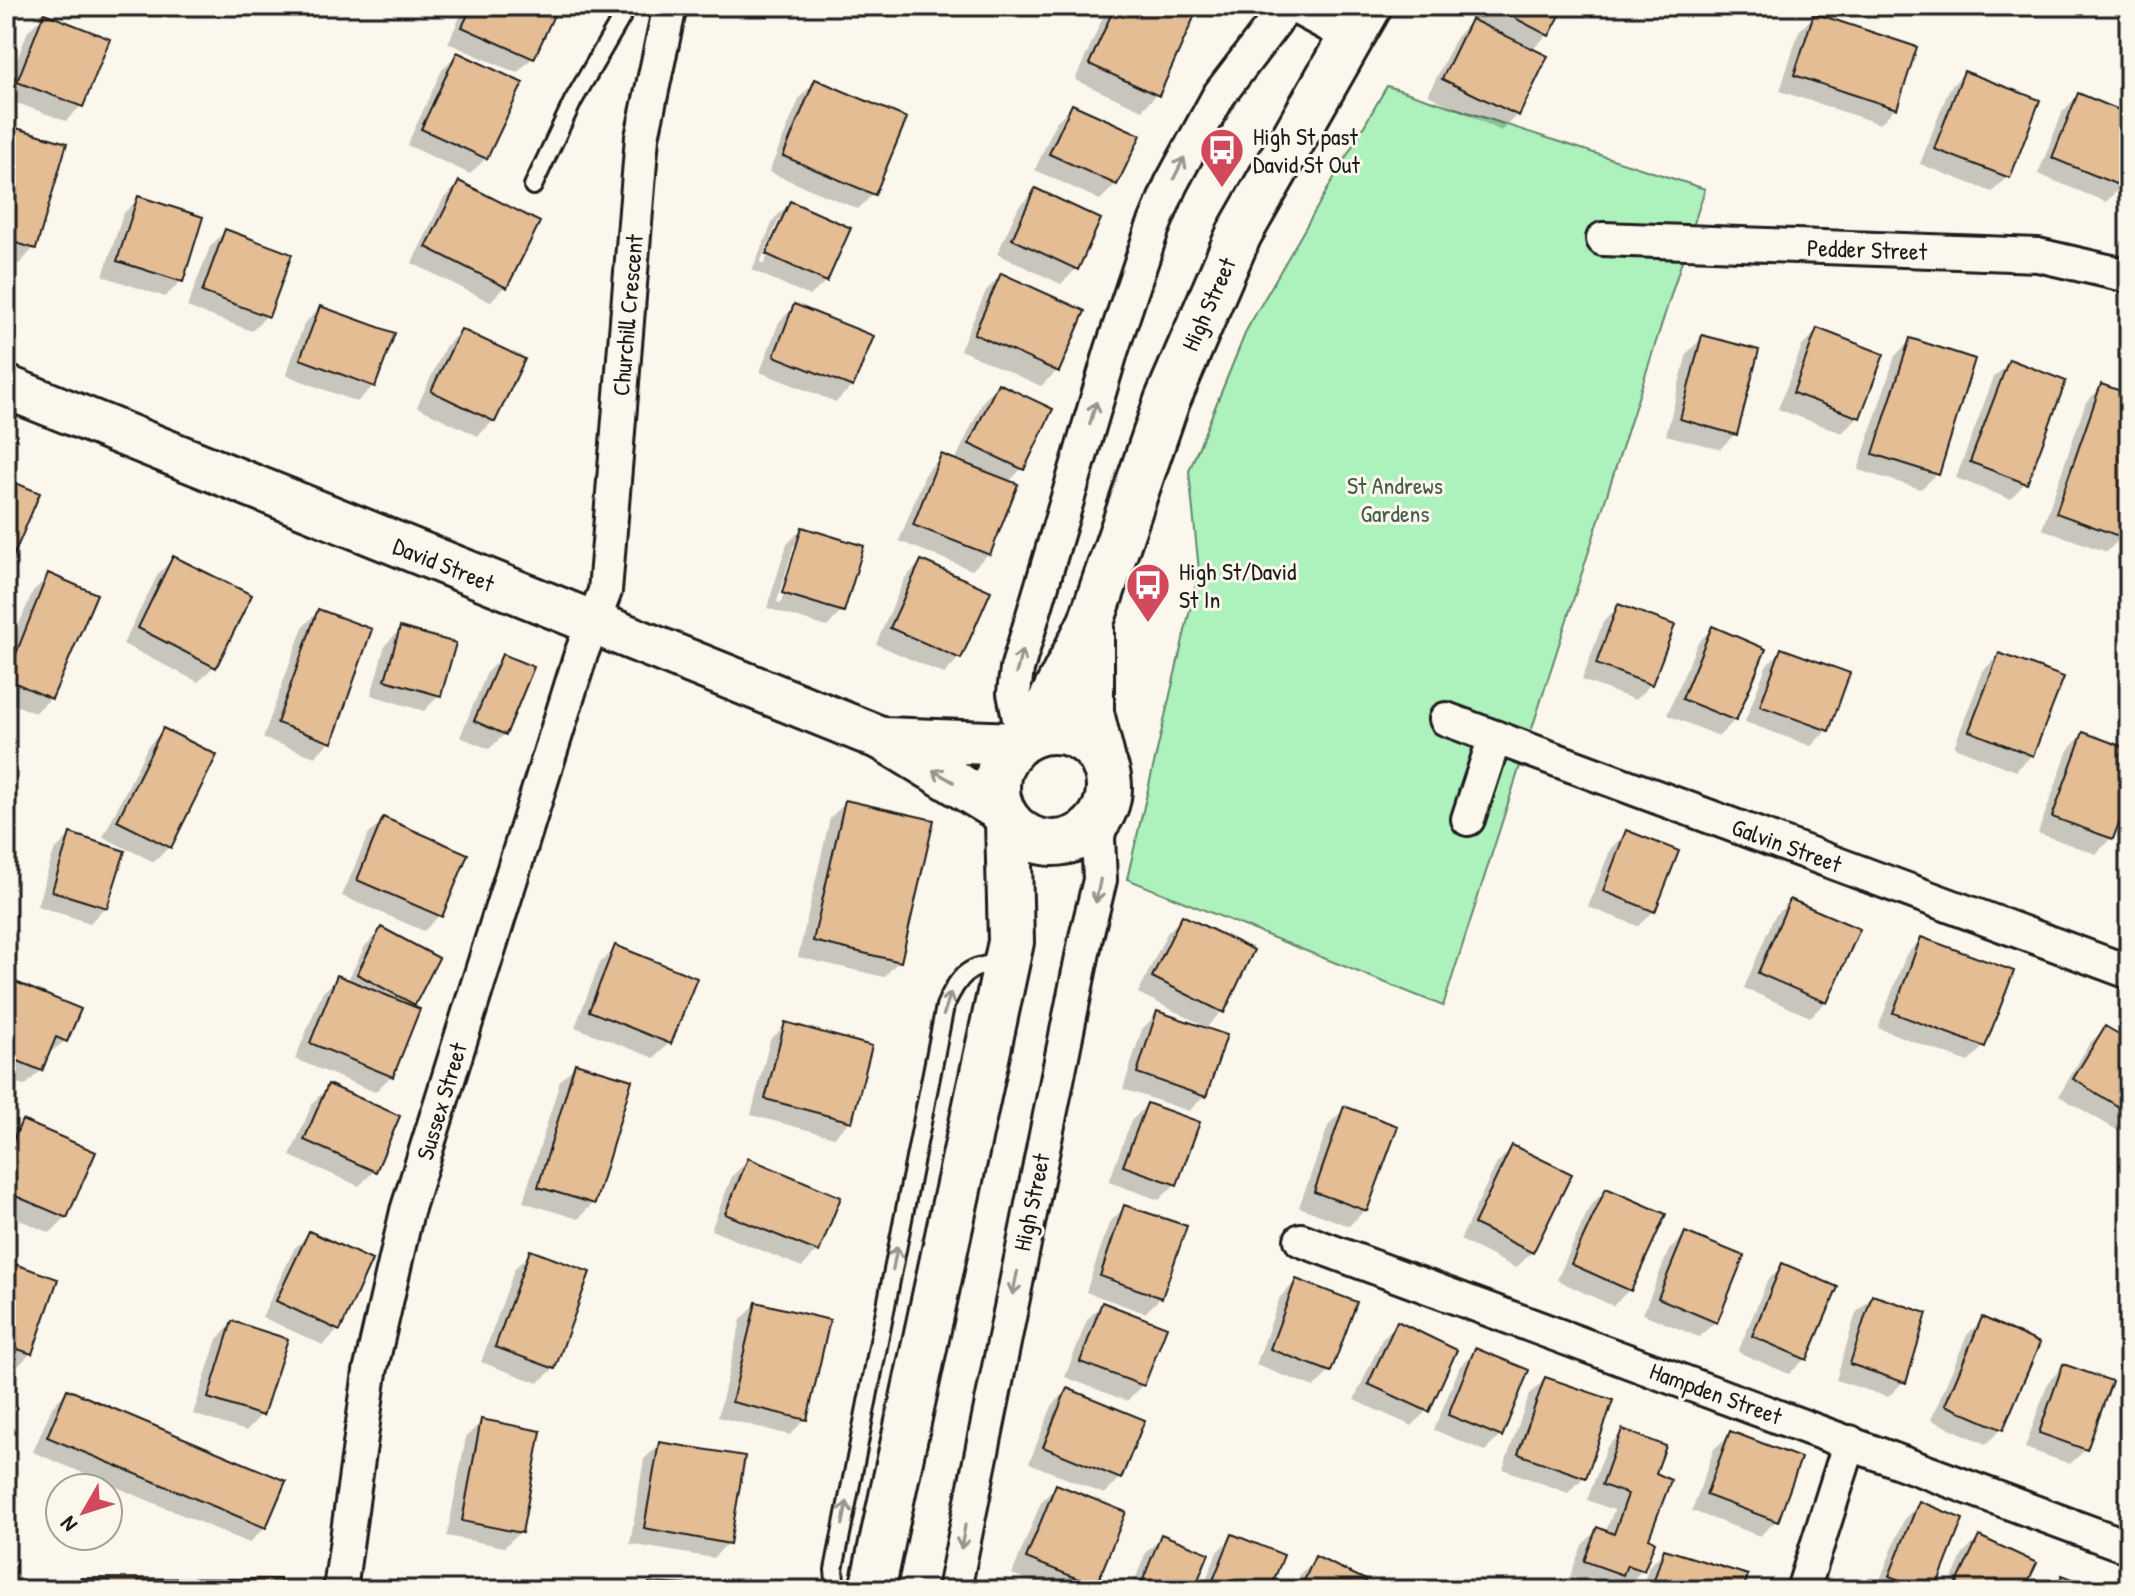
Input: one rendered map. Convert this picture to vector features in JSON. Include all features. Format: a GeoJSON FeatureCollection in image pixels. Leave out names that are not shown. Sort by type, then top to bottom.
{"type":"FeatureCollection","features":[{"type":"Feature","properties":{"kind":"main road","name":"High Street"},"geometry":{"type":"LineString","coordinates":[[1023,739],[1045,713],[1091,622],[1167,401],[1201,318],[1256,202],[1360,22]]}},
{"type":"Feature","properties":{"kind":"main road","name":"High Street"},"geometry":{"type":"LineString","coordinates":[[1091,622],[1091,713],[1104,765]]}},
{"type":"Feature","properties":{"kind":"main road"},"geometry":{"type":"LineString","coordinates":[[1008,953],[1047,873],[1092,825],[1108,795],[1104,765],[1088,744],[1073,735],[1055,731],[1023,739],[998,772],[997,797],[1005,816],[1021,834],[1046,843],[1092,825]]}},
{"type":"Feature","properties":{"kind":"main road"},"geometry":{"type":"LineString","coordinates":[[872,1590],[1008,953],[1005,816]]}},
{"type":"Feature","properties":{"kind":"street","name":"Churchill Crescent"},"geometry":{"type":"LineString","coordinates":[[592,624],[605,591],[642,137],[670,6]]}},
{"type":"Feature","properties":{"kind":"street"},"geometry":{"type":"LineString","coordinates":[[1023,739],[1014,693],[1017,669],[1136,272],[1171,184],[1203,123],[1219,95],[1287,6]]}},
{"type":"Feature","properties":{"kind":"street"},"geometry":{"type":"LineString","coordinates":[[1293,6],[1360,22]]}},
{"type":"Feature","properties":{"kind":"street","name":"Pedder Street"},"geometry":{"type":"LineString","coordinates":[[1603,239],[2038,255],[2129,276]]}},
{"type":"Feature","properties":{"kind":"street","name":"David Street"},"geometry":{"type":"LineString","coordinates":[[6,387],[883,739],[1005,816]]}},
{"type":"Feature","properties":{"kind":"street","name":"Sussex Street"},"geometry":{"type":"LineString","coordinates":[[340,1590],[370,1372],[407,1211],[592,624]]}},
{"type":"Feature","properties":{"kind":"street","name":"Galvin Street"},"geometry":{"type":"LineString","coordinates":[[1446,719],[2129,972]]}},
{"type":"Feature","properties":{"kind":"street"},"geometry":{"type":"LineString","coordinates":[[1468,819],[1495,737]]}},
{"type":"Feature","properties":{"kind":"street","name":"David Street"},"geometry":{"type":"LineString","coordinates":[[883,739],[1023,739]]}},
{"type":"Feature","properties":{"kind":"street","name":"High Street"},"geometry":{"type":"LineString","coordinates":[[954,1590],[1009,1308],[1086,937],[1098,894],[1092,825]]}},
{"type":"Feature","properties":{"kind":"street","name":"Hampden Street"},"geometry":{"type":"LineString","coordinates":[[1301,1240],[2129,1547]]}},
{"type":"Feature","properties":{"kind":"street"},"geometry":{"type":"LineString","coordinates":[[1803,1590],[1850,1442]]}},
{"type":"Feature","properties":{"kind":"lane"},"geometry":{"type":"LineString","coordinates":[[533,186],[573,101],[628,6]]}},
{"type":"Feature","properties":{"kind":"lane"},"geometry":{"type":"LineString","coordinates":[[836,1590],[834,1570],[945,1006],[954,985],[980,963],[1008,953]]}},
{"type":"Feature","properties":{"kind":"green space","name":"St Andrews Gardens"},"geometry":{"type":"Polygon","coordinates":[[[1387,86],[1705,189],[1443,1006],[1127,879],[1199,571],[1189,471],[1247,329],[1387,86]]]}},
{"type":"Feature","properties":{"kind":"building"},"geometry":{"type":"Polygon","coordinates":[[[472,6],[558,6],[534,59],[462,27],[472,6]]]}},
{"type":"Feature","properties":{"kind":"building"},"geometry":{"type":"Polygon","coordinates":[[[1115,6],[1199,6],[1159,96],[1089,64],[1115,6]]]}},
{"type":"Feature","properties":{"kind":"building"},"geometry":{"type":"Polygon","coordinates":[[[1492,6],[1565,6],[1549,36],[1492,6]]]}},
{"type":"Feature","properties":{"kind":"building"},"geometry":{"type":"Polygon","coordinates":[[[44,13],[110,39],[83,107],[17,82],[44,13]]]}},
{"type":"Feature","properties":{"kind":"building"},"geometry":{"type":"Polygon","coordinates":[[[1814,13],[1917,47],[1897,109],[1794,75],[1814,13]]]}},
{"type":"Feature","properties":{"kind":"building"},"geometry":{"type":"Polygon","coordinates":[[[1471,19],[1548,56],[1519,116],[1442,79],[1471,19]]]}},
{"type":"Feature","properties":{"kind":"building"},"geometry":{"type":"Polygon","coordinates":[[[457,52],[523,83],[487,159],[421,129],[457,52]]]}},
{"type":"Feature","properties":{"kind":"building"},"geometry":{"type":"Polygon","coordinates":[[[1964,71],[2040,100],[2010,178],[1934,149],[1964,71]]]}},
{"type":"Feature","properties":{"kind":"building"},"geometry":{"type":"Polygon","coordinates":[[[815,79],[907,118],[875,195],[783,156],[815,79]]]}},
{"type":"Feature","properties":{"kind":"building"},"geometry":{"type":"Polygon","coordinates":[[[2078,93],[2129,114],[2129,173],[2123,187],[2052,158],[2078,93]]]}},
{"type":"Feature","properties":{"kind":"building"},"geometry":{"type":"Polygon","coordinates":[[[1072,104],[1141,135],[1117,185],[1049,154],[1072,104]]]}},
{"type":"Feature","properties":{"kind":"building"},"geometry":{"type":"Polygon","coordinates":[[[6,125],[67,143],[36,249],[6,240],[6,125]]]}},
{"type":"Feature","properties":{"kind":"building"},"geometry":{"type":"Polygon","coordinates":[[[459,181],[540,222],[507,288],[426,247],[459,181]]]}},
{"type":"Feature","properties":{"kind":"building"},"geometry":{"type":"Polygon","coordinates":[[[1035,188],[1101,219],[1078,270],[1012,239],[1035,188]]]}},
{"type":"Feature","properties":{"kind":"building"},"geometry":{"type":"Polygon","coordinates":[[[138,196],[203,217],[183,282],[117,261],[138,196]]]}},
{"type":"Feature","properties":{"kind":"building"},"geometry":{"type":"Polygon","coordinates":[[[790,201],[851,228],[827,282],[766,254],[790,201]]]}},
{"type":"Feature","properties":{"kind":"building"},"geometry":{"type":"Polygon","coordinates":[[[225,229],[292,254],[269,317],[202,292],[225,229]]]}},
{"type":"Feature","properties":{"kind":"building"},"geometry":{"type":"Polygon","coordinates":[[[1001,273],[1085,311],[1059,372],[974,334],[1001,273]]]}},
{"type":"Feature","properties":{"kind":"building"},"geometry":{"type":"Polygon","coordinates":[[[794,304],[874,336],[853,387],[774,356],[794,304]]]}},
{"type":"Feature","properties":{"kind":"building"},"geometry":{"type":"Polygon","coordinates":[[[320,306],[395,333],[375,387],[300,359],[320,306]]]}},
{"type":"Feature","properties":{"kind":"building"},"geometry":{"type":"Polygon","coordinates":[[[1817,328],[1884,354],[1860,418],[1793,393],[1817,328]]]}},
{"type":"Feature","properties":{"kind":"building"},"geometry":{"type":"Polygon","coordinates":[[[461,329],[525,359],[495,422],[431,391],[461,329]]]}},
{"type":"Feature","properties":{"kind":"building"},"geometry":{"type":"Polygon","coordinates":[[[1702,335],[1759,350],[1737,435],[1680,419],[1702,335]]]}},
{"type":"Feature","properties":{"kind":"building"},"geometry":{"type":"Polygon","coordinates":[[[1910,338],[1975,359],[1939,475],[1873,454],[1910,338]]]}},
{"type":"Feature","properties":{"kind":"building"},"geometry":{"type":"Polygon","coordinates":[[[2009,359],[2066,381],[2027,484],[1970,462],[2009,359]]]}},
{"type":"Feature","properties":{"kind":"building"},"geometry":{"type":"Polygon","coordinates":[[[998,383],[1053,409],[1024,470],[969,444],[998,383]]]}},
{"type":"Feature","properties":{"kind":"building"},"geometry":{"type":"Polygon","coordinates":[[[2101,384],[2129,394],[2129,523],[2124,538],[2056,513],[2101,384]]]}},
{"type":"Feature","properties":{"kind":"building"},"geometry":{"type":"Polygon","coordinates":[[[941,454],[1018,484],[990,555],[913,525],[941,454]]]}},
{"type":"Feature","properties":{"kind":"building"},"geometry":{"type":"Polygon","coordinates":[[[6,479],[40,493],[8,569],[6,568],[6,479]]]}},
{"type":"Feature","properties":{"kind":"building"},"geometry":{"type":"Polygon","coordinates":[[[802,527],[864,546],[844,612],[782,593],[802,527]]]}},
{"type":"Feature","properties":{"kind":"building"},"geometry":{"type":"Polygon","coordinates":[[[173,556],[252,595],[216,668],[138,628],[173,556]]]}},
{"type":"Feature","properties":{"kind":"building"},"geometry":{"type":"Polygon","coordinates":[[[921,560],[991,591],[961,659],[890,628],[921,560]]]}},
{"type":"Feature","properties":{"kind":"building"},"geometry":{"type":"Polygon","coordinates":[[[48,573],[97,594],[52,699],[6,679],[48,573]]]}},
{"type":"Feature","properties":{"kind":"building"},"geometry":{"type":"Polygon","coordinates":[[[1618,604],[1675,625],[1652,685],[1596,664],[1618,604]]]}},
{"type":"Feature","properties":{"kind":"building"},"geometry":{"type":"Polygon","coordinates":[[[318,609],[372,629],[332,743],[277,723],[318,609]]]}},
{"type":"Feature","properties":{"kind":"building"},"geometry":{"type":"Polygon","coordinates":[[[1712,626],[1766,649],[1736,721],[1682,699],[1712,626]]]}},
{"type":"Feature","properties":{"kind":"building"},"geometry":{"type":"Polygon","coordinates":[[[400,627],[456,643],[441,696],[385,680],[400,627]]]}},
{"type":"Feature","properties":{"kind":"building"},"geometry":{"type":"Polygon","coordinates":[[[1781,648],[1850,673],[1829,731],[1760,706],[1781,648]]]}},
{"type":"Feature","properties":{"kind":"building"},"geometry":{"type":"Polygon","coordinates":[[[1999,653],[2064,677],[2033,756],[1969,731],[1999,653]]]}},
{"type":"Feature","properties":{"kind":"building"},"geometry":{"type":"Polygon","coordinates":[[[502,654],[534,667],[506,735],[474,721],[502,654]]]}},
{"type":"Feature","properties":{"kind":"building"},"geometry":{"type":"Polygon","coordinates":[[[163,728],[217,755],[171,848],[117,821],[163,728]]]}},
{"type":"Feature","properties":{"kind":"building"},"geometry":{"type":"Polygon","coordinates":[[[2083,732],[2129,749],[2129,796],[2113,839],[2052,817],[2083,732]]]}},
{"type":"Feature","properties":{"kind":"building"},"geometry":{"type":"Polygon","coordinates":[[[845,800],[934,820],[901,962],[813,941],[845,800]]]}},
{"type":"Feature","properties":{"kind":"building"},"geometry":{"type":"Polygon","coordinates":[[[383,817],[468,854],[442,917],[357,880],[383,817]]]}},
{"type":"Feature","properties":{"kind":"building"},"geometry":{"type":"Polygon","coordinates":[[[1626,830],[1679,851],[1655,912],[1603,891],[1626,830]]]}},
{"type":"Feature","properties":{"kind":"building"},"geometry":{"type":"Polygon","coordinates":[[[70,833],[125,851],[107,908],[52,891],[70,833]]]}},
{"type":"Feature","properties":{"kind":"building"},"geometry":{"type":"Polygon","coordinates":[[[1790,899],[1860,929],[1827,1003],[1758,973],[1790,899]]]}},
{"type":"Feature","properties":{"kind":"building"},"geometry":{"type":"Polygon","coordinates":[[[1182,915],[1254,950],[1224,1013],[1152,977],[1182,915]]]}},
{"type":"Feature","properties":{"kind":"building"},"geometry":{"type":"Polygon","coordinates":[[[381,927],[439,958],[415,1005],[357,974],[381,927]]]}},
{"type":"Feature","properties":{"kind":"building"},"geometry":{"type":"Polygon","coordinates":[[[1921,937],[2014,971],[1985,1047],[1893,1013],[1921,937]]]}},
{"type":"Feature","properties":{"kind":"building"},"geometry":{"type":"Polygon","coordinates":[[[615,945],[697,978],[671,1044],[589,1011],[615,945]]]}},
{"type":"Feature","properties":{"kind":"building"},"geometry":{"type":"Polygon","coordinates":[[[337,975],[420,1009],[393,1077],[310,1043],[337,975]]]}},
{"type":"Feature","properties":{"kind":"building"},"geometry":{"type":"Polygon","coordinates":[[[6,978],[81,1009],[67,1042],[56,1037],[42,1071],[6,1056],[6,978]]]}},
{"type":"Feature","properties":{"kind":"building"},"geometry":{"type":"Polygon","coordinates":[[[1157,1011],[1227,1035],[1206,1097],[1137,1073],[1157,1011]]]}},
{"type":"Feature","properties":{"kind":"building"},"geometry":{"type":"Polygon","coordinates":[[[785,1022],[872,1046],[852,1122],[765,1099],[785,1022]]]}},
{"type":"Feature","properties":{"kind":"building"},"geometry":{"type":"Polygon","coordinates":[[[2105,1026],[2129,1040],[2129,1113],[2073,1079],[2105,1026]]]}},
{"type":"Feature","properties":{"kind":"building"},"geometry":{"type":"Polygon","coordinates":[[[575,1063],[632,1080],[595,1204],[538,1187],[575,1063]]]}},
{"type":"Feature","properties":{"kind":"building"},"geometry":{"type":"Polygon","coordinates":[[[328,1084],[400,1116],[376,1172],[304,1140],[328,1084]]]}},
{"type":"Feature","properties":{"kind":"building"},"geometry":{"type":"Polygon","coordinates":[[[1147,1103],[1200,1122],[1177,1185],[1123,1166],[1147,1103]]]}},
{"type":"Feature","properties":{"kind":"building"},"geometry":{"type":"Polygon","coordinates":[[[1344,1106],[1398,1126],[1367,1211],[1314,1192],[1344,1106]]]}},
{"type":"Feature","properties":{"kind":"building"},"geometry":{"type":"Polygon","coordinates":[[[22,1120],[96,1152],[67,1218],[6,1192],[6,1157],[22,1120]]]}},
{"type":"Feature","properties":{"kind":"building"},"geometry":{"type":"Polygon","coordinates":[[[1512,1145],[1572,1174],[1533,1253],[1474,1224],[1512,1145]]]}},
{"type":"Feature","properties":{"kind":"building"},"geometry":{"type":"Polygon","coordinates":[[[748,1158],[841,1197],[819,1252],[725,1214],[748,1158]]]}},
{"type":"Feature","properties":{"kind":"building"},"geometry":{"type":"Polygon","coordinates":[[[1606,1188],[1666,1214],[1631,1291],[1571,1264],[1606,1188]]]}},
{"type":"Feature","properties":{"kind":"building"},"geometry":{"type":"Polygon","coordinates":[[[1124,1205],[1187,1226],[1162,1298],[1100,1276],[1124,1205]]]}},
{"type":"Feature","properties":{"kind":"building"},"geometry":{"type":"Polygon","coordinates":[[[309,1231],[372,1260],[340,1331],[276,1301],[309,1231]]]}},
{"type":"Feature","properties":{"kind":"building"},"geometry":{"type":"Polygon","coordinates":[[[1685,1232],[1744,1256],[1717,1323],[1658,1298],[1685,1232]]]}},
{"type":"Feature","properties":{"kind":"building"},"geometry":{"type":"Polygon","coordinates":[[[530,1250],[590,1272],[555,1369],[495,1347],[530,1250]]]}},
{"type":"Feature","properties":{"kind":"building"},"geometry":{"type":"Polygon","coordinates":[[[6,1261],[58,1279],[32,1354],[6,1345],[6,1261]]]}},
{"type":"Feature","properties":{"kind":"building"},"geometry":{"type":"Polygon","coordinates":[[[1782,1263],[1838,1287],[1807,1360],[1752,1336],[1782,1263]]]}},
{"type":"Feature","properties":{"kind":"building"},"geometry":{"type":"Polygon","coordinates":[[[1296,1279],[1357,1302],[1331,1372],[1270,1349],[1296,1279]]]}},
{"type":"Feature","properties":{"kind":"building"},"geometry":{"type":"Polygon","coordinates":[[[1872,1295],[1927,1313],[1906,1383],[1850,1364],[1872,1295]]]}},
{"type":"Feature","properties":{"kind":"building"},"geometry":{"type":"Polygon","coordinates":[[[756,1302],[830,1320],[807,1420],[732,1402],[756,1302]]]}},
{"type":"Feature","properties":{"kind":"building"},"geometry":{"type":"Polygon","coordinates":[[[1102,1302],[1167,1327],[1144,1386],[1080,1362],[1102,1302]]]}},
{"type":"Feature","properties":{"kind":"building"},"geometry":{"type":"Polygon","coordinates":[[[1982,1317],[2040,1343],[2003,1430],[1945,1405],[1982,1317]]]}},
{"type":"Feature","properties":{"kind":"building"},"geometry":{"type":"Polygon","coordinates":[[[232,1321],[288,1339],[263,1416],[208,1398],[232,1321]]]}},
{"type":"Feature","properties":{"kind":"building"},"geometry":{"type":"Polygon","coordinates":[[[1397,1321],[1457,1350],[1429,1412],[1368,1384],[1397,1321]]]}},
{"type":"Feature","properties":{"kind":"building"},"geometry":{"type":"Polygon","coordinates":[[[1475,1348],[1529,1370],[1502,1437],[1448,1415],[1475,1348]]]}},
{"type":"Feature","properties":{"kind":"building"},"geometry":{"type":"Polygon","coordinates":[[[2063,1364],[2112,1381],[2087,1450],[2039,1433],[2063,1364]]]}},
{"type":"Feature","properties":{"kind":"building"},"geometry":{"type":"Polygon","coordinates":[[[1545,1377],[1613,1400],[1586,1478],[1518,1454],[1545,1377]]]}},
{"type":"Feature","properties":{"kind":"building"},"geometry":{"type":"Polygon","coordinates":[[[1067,1388],[1145,1420],[1121,1479],[1043,1447],[1067,1388]]]}},
{"type":"Feature","properties":{"kind":"building"},"geometry":{"type":"Polygon","coordinates":[[[67,1389],[286,1481],[266,1528],[47,1437],[67,1389]]]}},
{"type":"Feature","properties":{"kind":"building"},"geometry":{"type":"Polygon","coordinates":[[[481,1419],[541,1431],[522,1533],[462,1521],[481,1419]]]}},
{"type":"Feature","properties":{"kind":"building"},"geometry":{"type":"Polygon","coordinates":[[[1622,1429],[1666,1446],[1656,1473],[1671,1480],[1649,1538],[1655,1542],[1644,1571],[1627,1565],[1623,1575],[1584,1561],[1597,1527],[1614,1534],[1628,1494],[1602,1485],[1622,1429]]]}},
{"type":"Feature","properties":{"kind":"building"},"geometry":{"type":"Polygon","coordinates":[[[1730,1431],[1801,1458],[1778,1522],[1706,1495],[1730,1431]]]}},
{"type":"Feature","properties":{"kind":"building"},"geometry":{"type":"Polygon","coordinates":[[[659,1442],[745,1456],[730,1544],[644,1528],[659,1442]]]}},
{"type":"Feature","properties":{"kind":"building"},"geometry":{"type":"Polygon","coordinates":[[[1056,1484],[1126,1512],[1096,1586],[1026,1558],[1056,1484]]]}},
{"type":"Feature","properties":{"kind":"building"},"geometry":{"type":"Polygon","coordinates":[[[1919,1501],[1963,1519],[1935,1590],[1926,1590],[1889,1576],[1919,1501]]]}},
{"type":"Feature","properties":{"kind":"building"},"geometry":{"type":"Polygon","coordinates":[[[1161,1534],[1209,1553],[1194,1590],[1139,1590],[1161,1534]]]}},
{"type":"Feature","properties":{"kind":"building"},"geometry":{"type":"Polygon","coordinates":[[[1232,1534],[1284,1555],[1270,1590],[1209,1590],[1232,1534]]]}},
{"type":"Feature","properties":{"kind":"building"},"geometry":{"type":"Polygon","coordinates":[[[1979,1536],[2037,1563],[2024,1590],[1955,1587],[1979,1536]]]}},
{"type":"Feature","properties":{"kind":"building"},"geometry":{"type":"Polygon","coordinates":[[[1664,1549],[1748,1575],[1743,1590],[1651,1590],[1664,1549]]]}},
{"type":"Feature","properties":{"kind":"building"},"geometry":{"type":"Polygon","coordinates":[[[1315,1556],[1366,1580],[1362,1590],[1300,1590],[1315,1556]]]}},
{"type":"Feature","properties":{"kind":"building"},"geometry":{"type":"Polygon","coordinates":[[[2062,1575],[2101,1590],[2057,1590],[2062,1575]]]}},
{"type":"Feature","properties":{"kind":"building"},"geometry":{"type":"Polygon","coordinates":[[[80,1578],[280,1579],[280,1590],[80,1590],[80,1578]]]}},
{"type":"Feature","properties":{"kind":"building"},"geometry":{"type":"Polygon","coordinates":[[[649,1583],[751,1588],[649,1590],[649,1583]]]}},
{"type":"Feature","properties":{"kind":"place","name":"High St past David St Out"},"geometry":{"type":"Point","coordinates":[1222,189]}},
{"type":"Feature","properties":{"kind":"place","name":"High St/David St In"},"geometry":{"type":"Point","coordinates":[1148,624]}}]}
